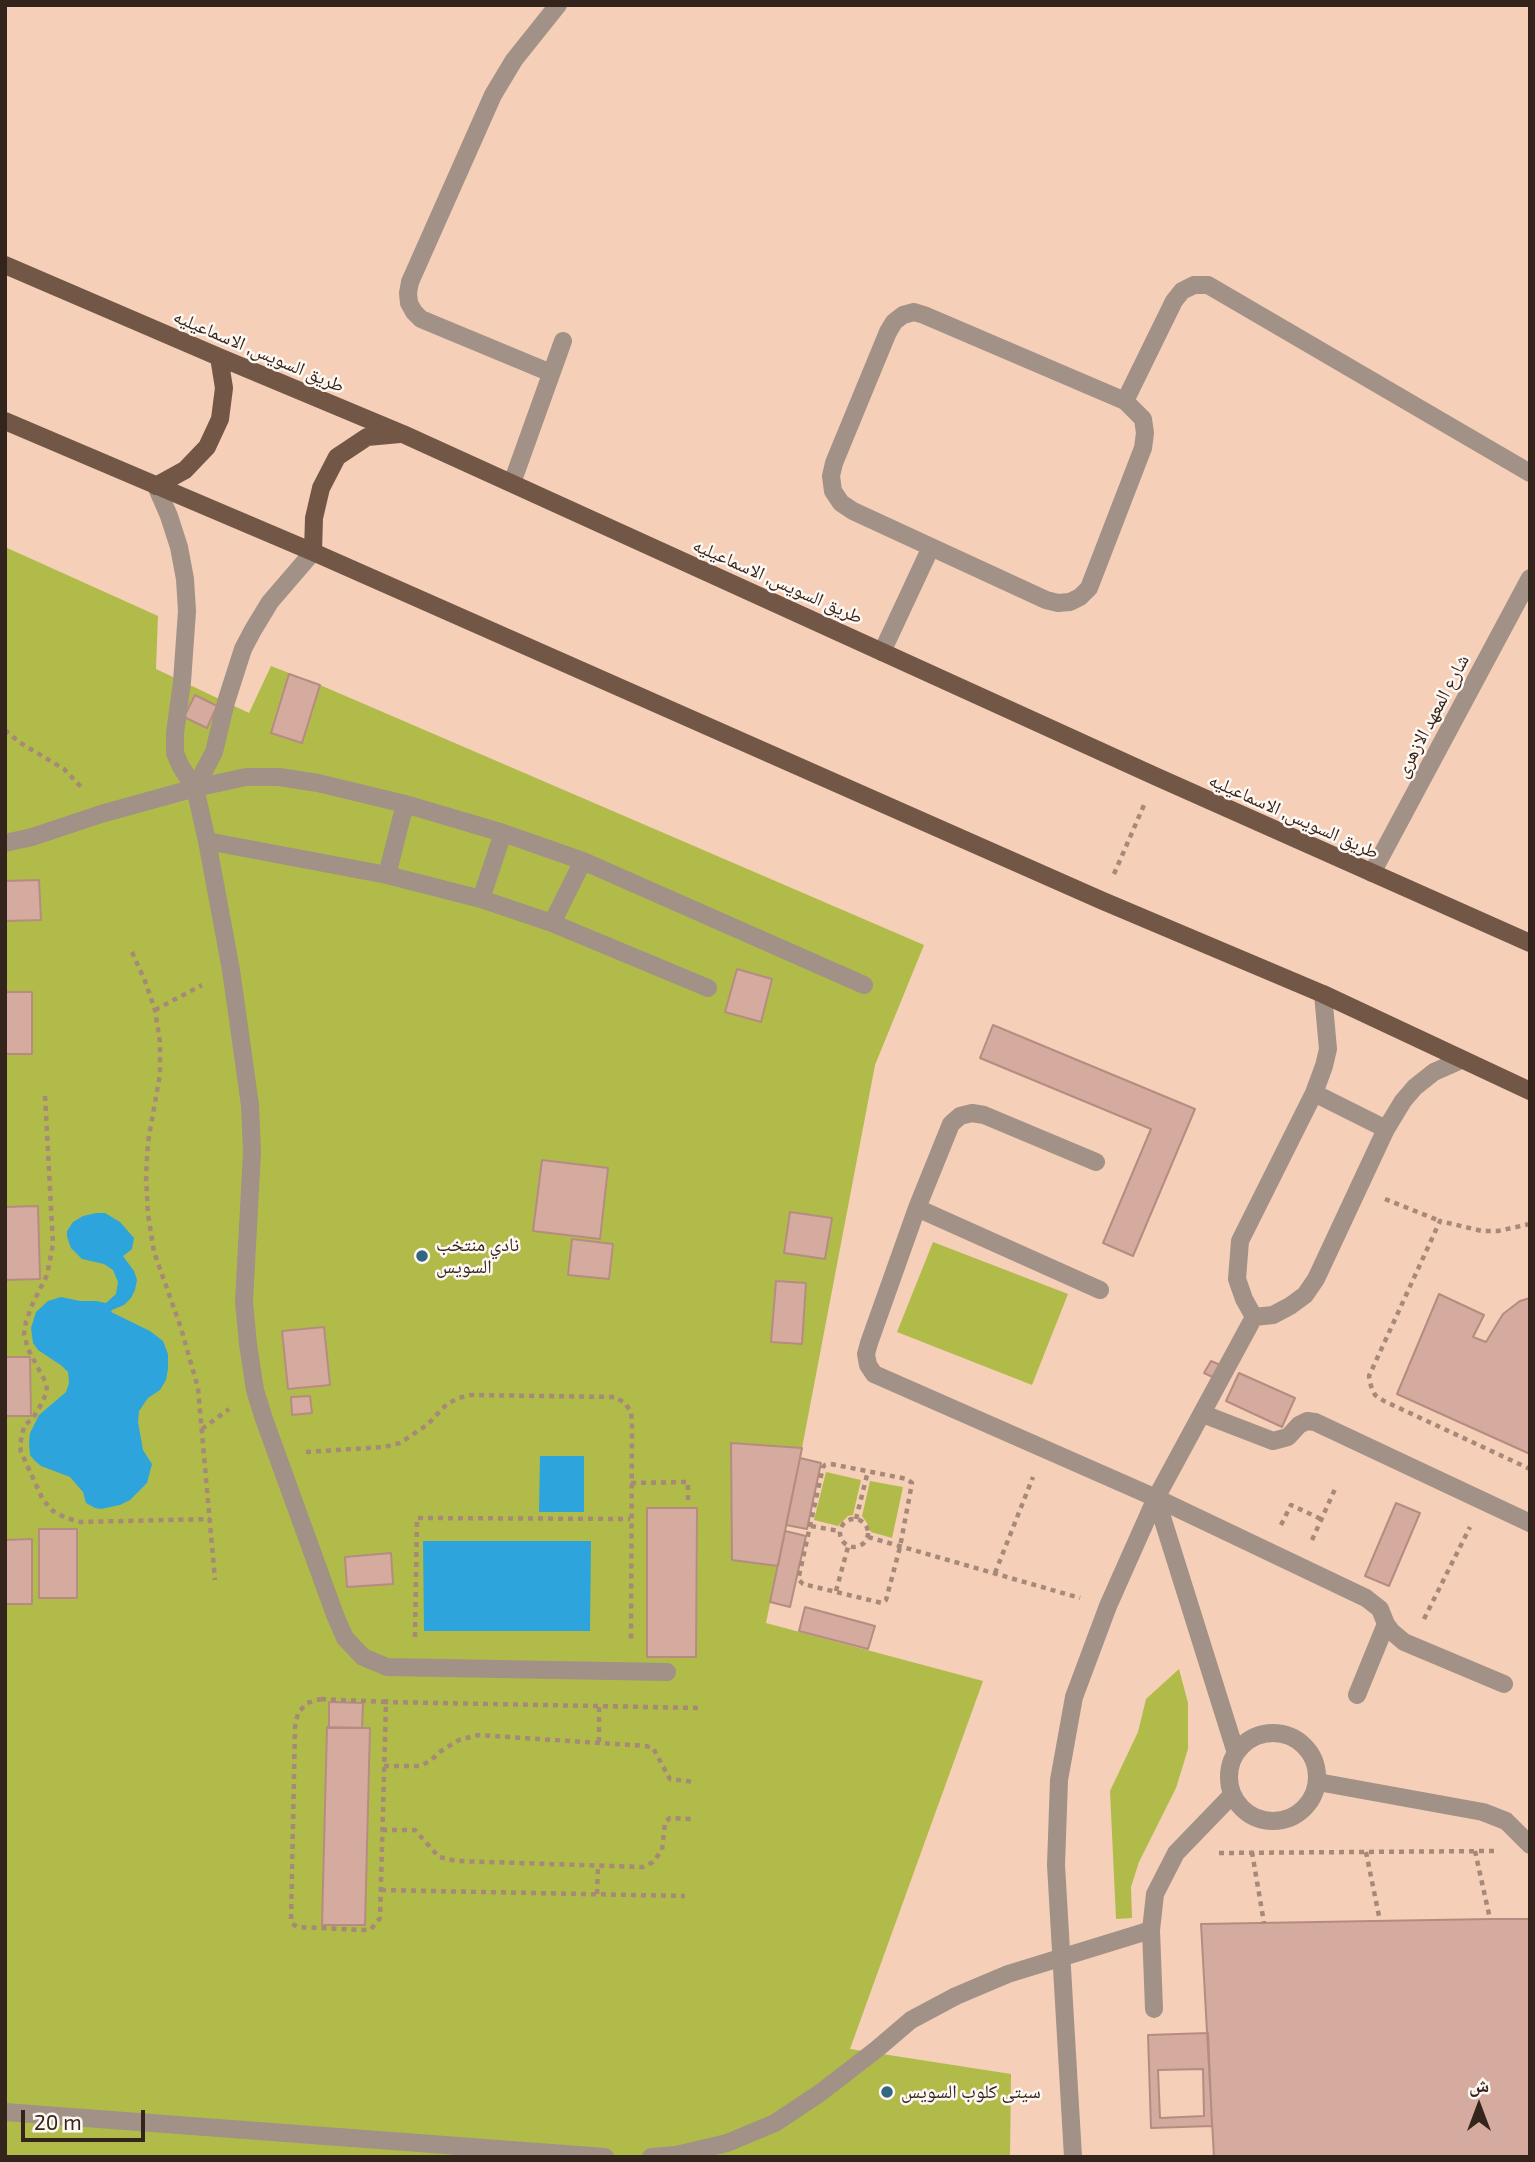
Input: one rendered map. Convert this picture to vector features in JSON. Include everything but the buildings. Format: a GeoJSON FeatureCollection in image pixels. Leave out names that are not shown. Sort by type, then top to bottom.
{"type":"FeatureCollection","features":[{"type":"Feature","properties":{"kind":"main road","name":"طريق السويس, الاسماعيليه"},"geometry":{"type":"LineString","coordinates":[[5,265],[403,434],[1157,777],[1530,943]]}},
{"type":"Feature","properties":{"kind":"main road"},"geometry":{"type":"LineString","coordinates":[[156,486],[185,470],[207,447],[220,419],[224,388],[219,357]]}},
{"type":"Feature","properties":{"kind":"main road"},"geometry":{"type":"LineString","coordinates":[[5,421],[313,552],[1102,901],[1323,994],[1530,1091]]}},
{"type":"Feature","properties":{"kind":"main road"},"geometry":{"type":"LineString","coordinates":[[313,552],[314,518],[321,488],[337,457],[367,437],[403,434]]}},
{"type":"Feature","properties":{"kind":"street"},"geometry":{"type":"LineString","coordinates":[[551,373],[421,319],[409,303],[408,292],[410,282],[493,95],[514,60],[558,5]]}},
{"type":"Feature","properties":{"kind":"street"},"geometry":{"type":"LineString","coordinates":[[1125,401],[1174,302],[1182,291],[1194,285],[1208,285],[1530,472]]}},
{"type":"Feature","properties":{"kind":"street"},"geometry":{"type":"LineString","coordinates":[[925,314],[1125,401],[1143,419],[1143,448],[1089,588],[1070,602],[1046,600],[852,511],[841,503],[833,491],[831,476],[834,463],[888,332],[894,322],[903,315],[925,314]]}},
{"type":"Feature","properties":{"kind":"street"},"geometry":{"type":"LineString","coordinates":[[512,483],[563,341]]}},
{"type":"Feature","properties":{"kind":"street"},"geometry":{"type":"LineString","coordinates":[[156,486],[173,526],[185,579],[187,611],[175,733],[176,753],[181,767],[195,788],[207,841],[231,970],[250,1105],[252,1152],[244,1302],[255,1390],[345,1638],[363,1657],[387,1667],[667,1672]]}},
{"type":"Feature","properties":{"kind":"street"},"geometry":{"type":"LineString","coordinates":[[883,652],[931,547]]}},
{"type":"Feature","properties":{"kind":"street"},"geometry":{"type":"LineString","coordinates":[[195,788],[214,752],[226,702],[248,640],[270,602],[313,552]]}},
{"type":"Feature","properties":{"kind":"street","name":"شارع المعهد الازهرى"},"geometry":{"type":"LineString","coordinates":[[1372,873],[1530,578]]}},
{"type":"Feature","properties":{"kind":"street"},"geometry":{"type":"LineString","coordinates":[[5,843],[100,814],[246,777],[279,777],[318,783],[405,804],[503,833],[583,861],[864,985]]}},
{"type":"Feature","properties":{"kind":"street"},"geometry":{"type":"LineString","coordinates":[[387,875],[405,804]]}},
{"type":"Feature","properties":{"kind":"street"},"geometry":{"type":"LineString","coordinates":[[481,899],[503,833]]}},
{"type":"Feature","properties":{"kind":"street"},"geometry":{"type":"LineString","coordinates":[[207,841],[387,875],[481,899],[552,923],[708,988]]}},
{"type":"Feature","properties":{"kind":"street"},"geometry":{"type":"LineString","coordinates":[[552,923],[583,861]]}},
{"type":"Feature","properties":{"kind":"street"},"geometry":{"type":"LineString","coordinates":[[1254,1317],[1237,1279],[1241,1241],[1314,1093],[1324,1066],[1328,1049],[1323,994]]}},
{"type":"Feature","properties":{"kind":"street"},"geometry":{"type":"LineString","coordinates":[[1254,1317],[1273,1314],[1290,1306],[1305,1294],[1316,1279],[1386,1129],[1403,1101],[1434,1072],[1461,1060]]}},
{"type":"Feature","properties":{"kind":"street"},"geometry":{"type":"LineString","coordinates":[[1314,1093],[1386,1129]]}},
{"type":"Feature","properties":{"kind":"street"},"geometry":{"type":"LineString","coordinates":[[1096,1162],[984,1115],[972,1113],[960,1116],[951,1124],[917,1208],[869,1343],[867,1365],[874,1374],[1156,1498],[1374,1602],[1397,1637],[1504,1684]]}},
{"type":"Feature","properties":{"kind":"street"},"geometry":{"type":"LineString","coordinates":[[917,1208],[1100,1290]]}},
{"type":"Feature","properties":{"kind":"street"},"geometry":{"type":"LineString","coordinates":[[1073,2157],[1056,1865],[1059,1780],[1074,1698],[1108,1606],[1156,1498],[1254,1317]]}},
{"type":"Feature","properties":{"kind":"street"},"geometry":{"type":"LineString","coordinates":[[1203,1414],[1273,1441],[1288,1437],[1307,1421],[1315,1422],[1530,1522]]}},
{"type":"Feature","properties":{"kind":"street"},"geometry":{"type":"LineString","coordinates":[[1156,1498],[1236,1753]]}},
{"type":"Feature","properties":{"kind":"street"},"geometry":{"type":"LineString","coordinates":[[1357,1695],[1386,1624]]}},
{"type":"Feature","properties":{"kind":"street"},"geometry":{"type":"LineString","coordinates":[[1273,1732],[1289,1735],[1302,1742],[1317,1767],[1318,1782],[1313,1798],[1302,1811],[1288,1819],[1271,1821],[1255,1818],[1241,1808],[1232,1794],[1228,1780],[1236,1753],[1246,1741],[1273,1732]]}},
{"type":"Feature","properties":{"kind":"street"},"geometry":{"type":"LineString","coordinates":[[1318,1782],[1483,1812],[1506,1821],[1530,1845]]}},
{"type":"Feature","properties":{"kind":"street"},"geometry":{"type":"LineString","coordinates":[[1154,2009],[1151,1912],[1155,1894],[1176,1853],[1232,1794]]}},
{"type":"Feature","properties":{"kind":"street"},"geometry":{"type":"LineString","coordinates":[[651,2157],[676,2155],[727,2143],[775,2123],[830,2085],[911,2020],[956,1996],[1008,1974],[1151,1930]]}},
{"type":"Feature","properties":{"kind":"street"},"geometry":{"type":"LineString","coordinates":[[5,2112],[606,2157]]}},
{"type":"Feature","properties":{"kind":"path"},"geometry":{"type":"LineString","coordinates":[[5,730],[71,776],[90,797],[100,814]]}},
{"type":"Feature","properties":{"kind":"path"},"geometry":{"type":"LineString","coordinates":[[1102,901],[1157,777]]}},
{"type":"Feature","properties":{"kind":"path"},"geometry":{"type":"LineString","coordinates":[[132,952],[155,1010],[160,1042],[160,1074],[148,1142],[148,1214],[154,1252],[181,1328],[198,1388],[215,1580]]}},
{"type":"Feature","properties":{"kind":"path"},"geometry":{"type":"LineString","coordinates":[[155,1010],[231,970]]}},
{"type":"Feature","properties":{"kind":"path"},"geometry":{"type":"LineString","coordinates":[[45,1096],[52,1244],[47,1275],[29,1312],[24,1335],[28,1349],[46,1383],[47,1391],[38,1410],[24,1426],[21,1452],[43,1500],[53,1511],[66,1518],[81,1522],[210,1519]]}},
{"type":"Feature","properties":{"kind":"path"},"geometry":{"type":"LineString","coordinates":[[1359,1188],[1440,1221],[1482,1231],[1498,1231],[1530,1224]]}},
{"type":"Feature","properties":{"kind":"path"},"geometry":{"type":"LineString","coordinates":[[1440,1221],[1372,1366],[1369,1376],[1371,1386],[1376,1395],[1384,1401],[1530,1469]]}},
{"type":"Feature","properties":{"kind":"path"},"geometry":{"type":"LineString","coordinates":[[276,1454],[384,1447],[414,1435],[447,1404],[471,1395],[615,1397],[625,1403],[631,1412],[631,1671]]}},
{"type":"Feature","properties":{"kind":"path"},"geometry":{"type":"LineString","coordinates":[[995,1573],[1044,1450]]}},
{"type":"Feature","properties":{"kind":"path"},"geometry":{"type":"LineString","coordinates":[[831,1464],[867,1471],[907,1479],[912,1483],[901,1547],[884,1602],[803,1584],[799,1580],[822,1467],[831,1464]]}},
{"type":"Feature","properties":{"kind":"path"},"geometry":{"type":"LineString","coordinates":[[856,1519],[867,1471]]}},
{"type":"Feature","properties":{"kind":"path"},"geometry":{"type":"LineString","coordinates":[[631,1483],[688,1482],[688,1503]]}},
{"type":"Feature","properties":{"kind":"path"},"geometry":{"type":"LineString","coordinates":[[1311,1541],[1335,1489]]}},
{"type":"Feature","properties":{"kind":"path"},"geometry":{"type":"LineString","coordinates":[[1411,1645],[1483,1500]]}},
{"type":"Feature","properties":{"kind":"path"},"geometry":{"type":"LineString","coordinates":[[1269,1551],[1291,1505],[1321,1519]]}},
{"type":"Feature","properties":{"kind":"path"},"geometry":{"type":"LineString","coordinates":[[421,1668],[421,1637],[415,1637],[417,1518],[630,1519]]}},
{"type":"Feature","properties":{"kind":"path"},"geometry":{"type":"LineString","coordinates":[[851,1518],[856,1519],[861,1520],[867,1527],[867,1537],[862,1545],[848,1547],[841,1540],[839,1531],[843,1523],[851,1518]]}},
{"type":"Feature","properties":{"kind":"path"},"geometry":{"type":"LineString","coordinates":[[811,1526],[839,1531]]}},
{"type":"Feature","properties":{"kind":"path"},"geometry":{"type":"LineString","coordinates":[[867,1537],[1108,1606]]}},
{"type":"Feature","properties":{"kind":"path"},"geometry":{"type":"LineString","coordinates":[[836,1591],[848,1547]]}},
{"type":"Feature","properties":{"kind":"path"},"geometry":{"type":"LineString","coordinates":[[599,1742],[601,1671]]}},
{"type":"Feature","properties":{"kind":"path"},"geometry":{"type":"LineString","coordinates":[[386,1702],[380,1919],[371,1929],[364,1930],[298,1927],[291,1921],[295,1727],[298,1713],[307,1703],[321,1699],[700,1708]]}},
{"type":"Feature","properties":{"kind":"path"},"geometry":{"type":"LineString","coordinates":[[384,1766],[419,1766],[430,1762],[440,1751],[458,1740],[478,1735],[646,1746],[653,1748],[670,1779],[694,1782]]}},
{"type":"Feature","properties":{"kind":"path"},"geometry":{"type":"LineString","coordinates":[[382,1830],[415,1830],[439,1857],[457,1861],[643,1867],[653,1862],[662,1850],[665,1822],[670,1818],[691,1819]]}},
{"type":"Feature","properties":{"kind":"path"},"geometry":{"type":"LineString","coordinates":[[1475,1851],[1490,1919]]}},
{"type":"Feature","properties":{"kind":"path"},"geometry":{"type":"LineString","coordinates":[[1176,1853],[1502,1851]]}},
{"type":"Feature","properties":{"kind":"path"},"geometry":{"type":"LineString","coordinates":[[1252,1852],[1264,1923]]}},
{"type":"Feature","properties":{"kind":"path"},"geometry":{"type":"LineString","coordinates":[[1366,1852],[1380,1921]]}},
{"type":"Feature","properties":{"kind":"path"},"geometry":{"type":"LineString","coordinates":[[597,1894],[598,1866]]}},
{"type":"Feature","properties":{"kind":"path"},"geometry":{"type":"LineString","coordinates":[[381,1890],[685,1896]]}},
{"type":"Feature","properties":{"kind":"green space","name":"نادي منتخب السويس"},"geometry":{"type":"Polygon","coordinates":[[[5,547],[158,616],[156,669],[249,713],[271,666],[924,945],[875,1065],[766,1623],[983,1681],[850,2049],[1011,2074],[1010,2157],[5,2157],[5,547]]]}},
{"type":"Feature","properties":{"kind":"green space"},"geometry":{"type":"Polygon","coordinates":[[[933,1242],[1068,1294],[1032,1385],[897,1332],[933,1242]]]}},
{"type":"Feature","properties":{"kind":"green space"},"geometry":{"type":"Polygon","coordinates":[[[826,1472],[861,1480],[853,1515],[848,1516],[838,1526],[814,1520],[826,1472]]]}},
{"type":"Feature","properties":{"kind":"green space"},"geometry":{"type":"Polygon","coordinates":[[[870,1481],[903,1487],[892,1538],[871,1532],[862,1516],[870,1481]]]}},
{"type":"Feature","properties":{"kind":"green space"},"geometry":{"type":"Polygon","coordinates":[[[1179,1669],[1188,1703],[1188,1749],[1176,1788],[1139,1862],[1131,1887],[1132,1918],[1116,1919],[1110,1791],[1138,1732],[1146,1699],[1179,1669]]]}},
{"type":"Feature","properties":{"kind":"water"},"geometry":{"type":"Polygon","coordinates":[[[96,1213],[105,1213],[120,1222],[134,1238],[132,1249],[123,1256],[134,1271],[137,1280],[135,1290],[124,1305],[111,1312],[150,1331],[163,1341],[168,1354],[166,1380],[139,1411],[138,1422],[143,1450],[152,1464],[147,1483],[130,1500],[101,1509],[86,1503],[83,1492],[70,1477],[35,1461],[30,1455],[29,1443],[30,1433],[39,1415],[66,1392],[69,1383],[68,1372],[38,1350],[33,1343],[31,1328],[36,1312],[48,1301],[61,1297],[106,1303],[116,1294],[118,1282],[113,1270],[104,1264],[82,1259],[71,1248],[67,1237],[67,1231],[73,1222],[96,1213]]]}},
{"type":"Feature","properties":{"kind":"water"},"geometry":{"type":"Polygon","coordinates":[[[540,1456],[584,1456],[584,1512],[539,1512],[540,1456]]]}},
{"type":"Feature","properties":{"kind":"water"},"geometry":{"type":"Polygon","coordinates":[[[423,1541],[591,1541],[590,1631],[424,1631],[423,1541]]]}},
{"type":"Feature","properties":{"kind":"place","name":"نادي منتخب السويس"},"geometry":{"type":"Point","coordinates":[422,1256]}},
{"type":"Feature","properties":{"kind":"place","name":"سيتى كلوب السويس"},"geometry":{"type":"Point","coordinates":[887,2092]}}]}
